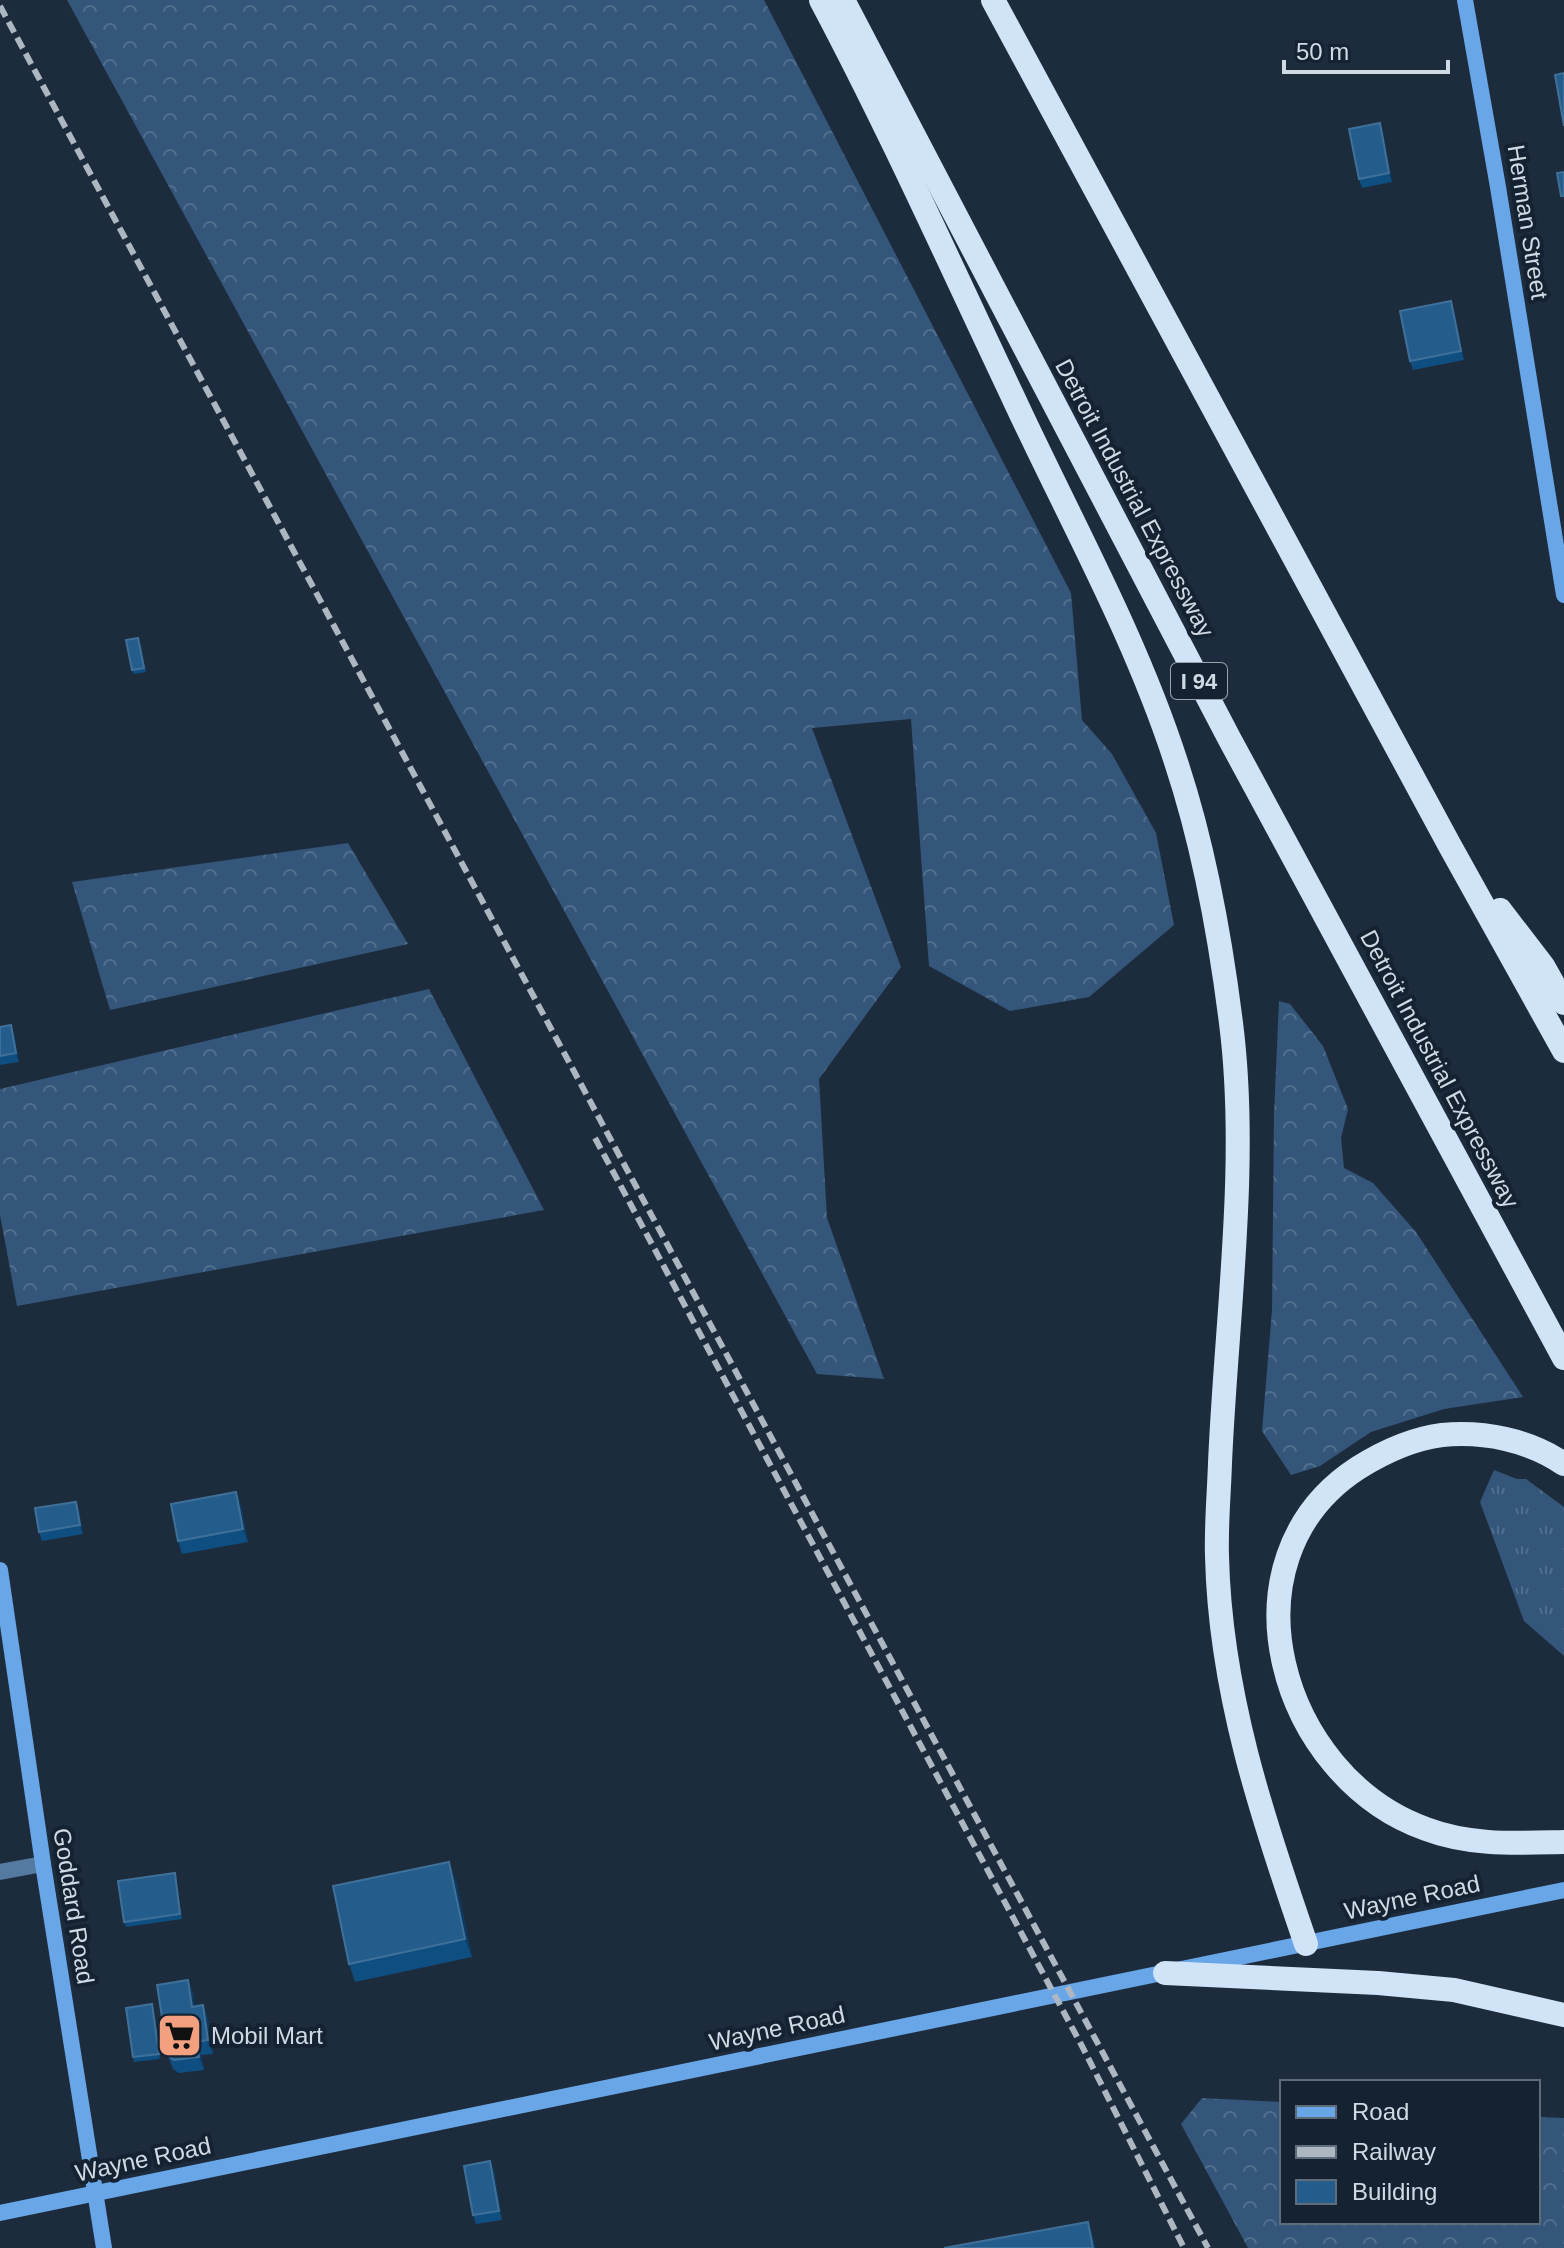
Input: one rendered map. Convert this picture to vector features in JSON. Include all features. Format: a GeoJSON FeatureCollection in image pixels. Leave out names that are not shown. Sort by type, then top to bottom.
{"type":"FeatureCollection","features":[{"type":"Feature","properties":{"kind":"highway"},"geometry":{"type":"LineString","coordinates":[[821,0],[861,76],[1115,609],[1150,690],[1177,764],[1200,851],[1220,943],[1232,1029],[1237,1108],[1233,1251],[1217,1550],[1219,1613],[1242,1745],[1306,1944]]}},
{"type":"Feature","properties":{"kind":"highway","name":"Detroit Industrial Expressway"},"geometry":{"type":"LineString","coordinates":[[843,0],[1229,738],[1564,1358]]}},
{"type":"Feature","properties":{"kind":"highway"},"geometry":{"type":"LineString","coordinates":[[993,0],[1564,1051]]}},
{"type":"Feature","properties":{"kind":"highway"},"geometry":{"type":"LineString","coordinates":[[1450,846],[1543,966],[1564,1003]]}},
{"type":"Feature","properties":{"kind":"highway"},"geometry":{"type":"LineString","coordinates":[[1564,1464],[1554,1457],[1497,1436],[1462,1433],[1429,1437],[1374,1458],[1326,1495],[1303,1527],[1288,1559],[1281,1587],[1279,1624],[1283,1660],[1300,1715],[1315,1742],[1333,1764],[1364,1792],[1396,1815],[1424,1829],[1460,1839],[1498,1844],[1564,1842]]}},
{"type":"Feature","properties":{"kind":"highway"},"geometry":{"type":"LineString","coordinates":[[1165,1973],[1378,1983],[1454,1990],[1564,2015]]}},
{"type":"Feature","properties":{"kind":"main road","name":"Herman Street"},"geometry":{"type":"LineString","coordinates":[[1465,0],[1564,595]]}},
{"type":"Feature","properties":{"kind":"main road","name":"Goddard Road"},"geometry":{"type":"LineString","coordinates":[[0,1570],[104,2248]]}},
{"type":"Feature","properties":{"kind":"main road","name":"Wayne Road"},"geometry":{"type":"LineString","coordinates":[[0,2213],[1564,1890]]}},
{"type":"Feature","properties":{"kind":"street"},"geometry":{"type":"LineString","coordinates":[[0,1872],[43,1864]]}},
{"type":"Feature","properties":{"kind":"green space"},"geometry":{"type":"Polygon","coordinates":[[[67,0],[764,0],[1071,593],[1082,720],[1112,754],[1156,833],[1174,925],[1089,997],[1010,1011],[929,966],[911,719],[812,728],[901,967],[819,1079],[827,1218],[884,1379],[817,1374],[67,0]]]}},
{"type":"Feature","properties":{"kind":"green space"},"geometry":{"type":"Polygon","coordinates":[[[348,843],[408,944],[110,1010],[72,882],[348,843]]]}},
{"type":"Feature","properties":{"kind":"green space"},"geometry":{"type":"Polygon","coordinates":[[[429,989],[544,1210],[17,1306],[0,1215],[0,1089],[429,989]]]}},
{"type":"Feature","properties":{"kind":"green space"},"geometry":{"type":"Polygon","coordinates":[[[1279,1001],[1290,1004],[1323,1046],[1348,1109],[1341,1138],[1344,1168],[1373,1183],[1416,1232],[1523,1397],[1444,1409],[1371,1432],[1320,1466],[1291,1475],[1262,1431],[1272,1310],[1274,1114],[1279,1001]]]}},
{"type":"Feature","properties":{"kind":"green space"},"geometry":{"type":"Polygon","coordinates":[[[1494,1470],[1517,1479],[1526,1479],[1564,1507],[1564,1656],[1524,1621],[1480,1502],[1494,1470]]]}},
{"type":"Feature","properties":{"kind":"green space"},"geometry":{"type":"Polygon","coordinates":[[[1202,2098],[1280,2102],[1280,2224],[1540,2224],[1540,2117],[1564,2118],[1564,2248],[1248,2248],[1181,2124],[1202,2098]]]}},
{"type":"Feature","properties":{"kind":"building"},"geometry":{"type":"Polygon","coordinates":[[[1564,73],[1564,126],[1555,75],[1564,73]]]}},
{"type":"Feature","properties":{"kind":"building"},"geometry":{"type":"Polygon","coordinates":[[[1380,123],[1389,173],[1359,179],[1349,129],[1380,123]]]}},
{"type":"Feature","properties":{"kind":"building"},"geometry":{"type":"Polygon","coordinates":[[[1564,172],[1564,196],[1561,196],[1557,173],[1564,172]]]}},
{"type":"Feature","properties":{"kind":"building"},"geometry":{"type":"Polygon","coordinates":[[[1451,301],[1461,351],[1410,361],[1400,311],[1451,301]]]}},
{"type":"Feature","properties":{"kind":"building"},"geometry":{"type":"Polygon","coordinates":[[[138,638],[144,668],[132,670],[126,640],[138,638]]]}},
{"type":"Feature","properties":{"kind":"building"},"geometry":{"type":"Polygon","coordinates":[[[11,1025],[16,1053],[0,1056],[0,1027],[11,1025]]]}},
{"type":"Feature","properties":{"kind":"building"},"geometry":{"type":"Polygon","coordinates":[[[236,1492],[243,1529],[178,1541],[171,1504],[236,1492]]]}},
{"type":"Feature","properties":{"kind":"building"},"geometry":{"type":"Polygon","coordinates":[[[76,1502],[80,1525],[39,1532],[35,1508],[76,1502]]]}},
{"type":"Feature","properties":{"kind":"building"},"geometry":{"type":"Polygon","coordinates":[[[449,1862],[465,1939],[349,1964],[333,1886],[449,1862]]]}},
{"type":"Feature","properties":{"kind":"building"},"geometry":{"type":"Polygon","coordinates":[[[175,1873],[180,1914],[124,1922],[118,1881],[175,1873]]]}},
{"type":"Feature","properties":{"kind":"building"},"geometry":{"type":"Polygon","coordinates":[[[188,1980],[192,2007],[203,2005],[208,2040],[196,2042],[199,2057],[174,2060],[168,2056],[157,1985],[188,1980]]]}},
{"type":"Feature","properties":{"kind":"building"},"geometry":{"type":"Polygon","coordinates":[[[152,2004],[159,2054],[133,2057],[126,2008],[152,2004]]]}},
{"type":"Feature","properties":{"kind":"building"},"geometry":{"type":"Polygon","coordinates":[[[490,2161],[499,2211],[473,2215],[464,2166],[490,2161]]]}},
{"type":"Feature","properties":{"kind":"building"},"geometry":{"type":"Polygon","coordinates":[[[1088,2222],[1093,2248],[944,2248],[1088,2222]]]}},
{"type":"Feature","properties":{"kind":"railway"},"geometry":{"type":"LineString","coordinates":[[0,6],[1208,2248]]}},
{"type":"Feature","properties":{"kind":"railway"},"geometry":{"type":"LineString","coordinates":[[595,1138],[1083,2048],[1184,2248]]}},
{"type":"Feature","properties":{"kind":"place","name":"Mobil Mart"},"geometry":{"type":"Point","coordinates":[180,2035]}}]}
